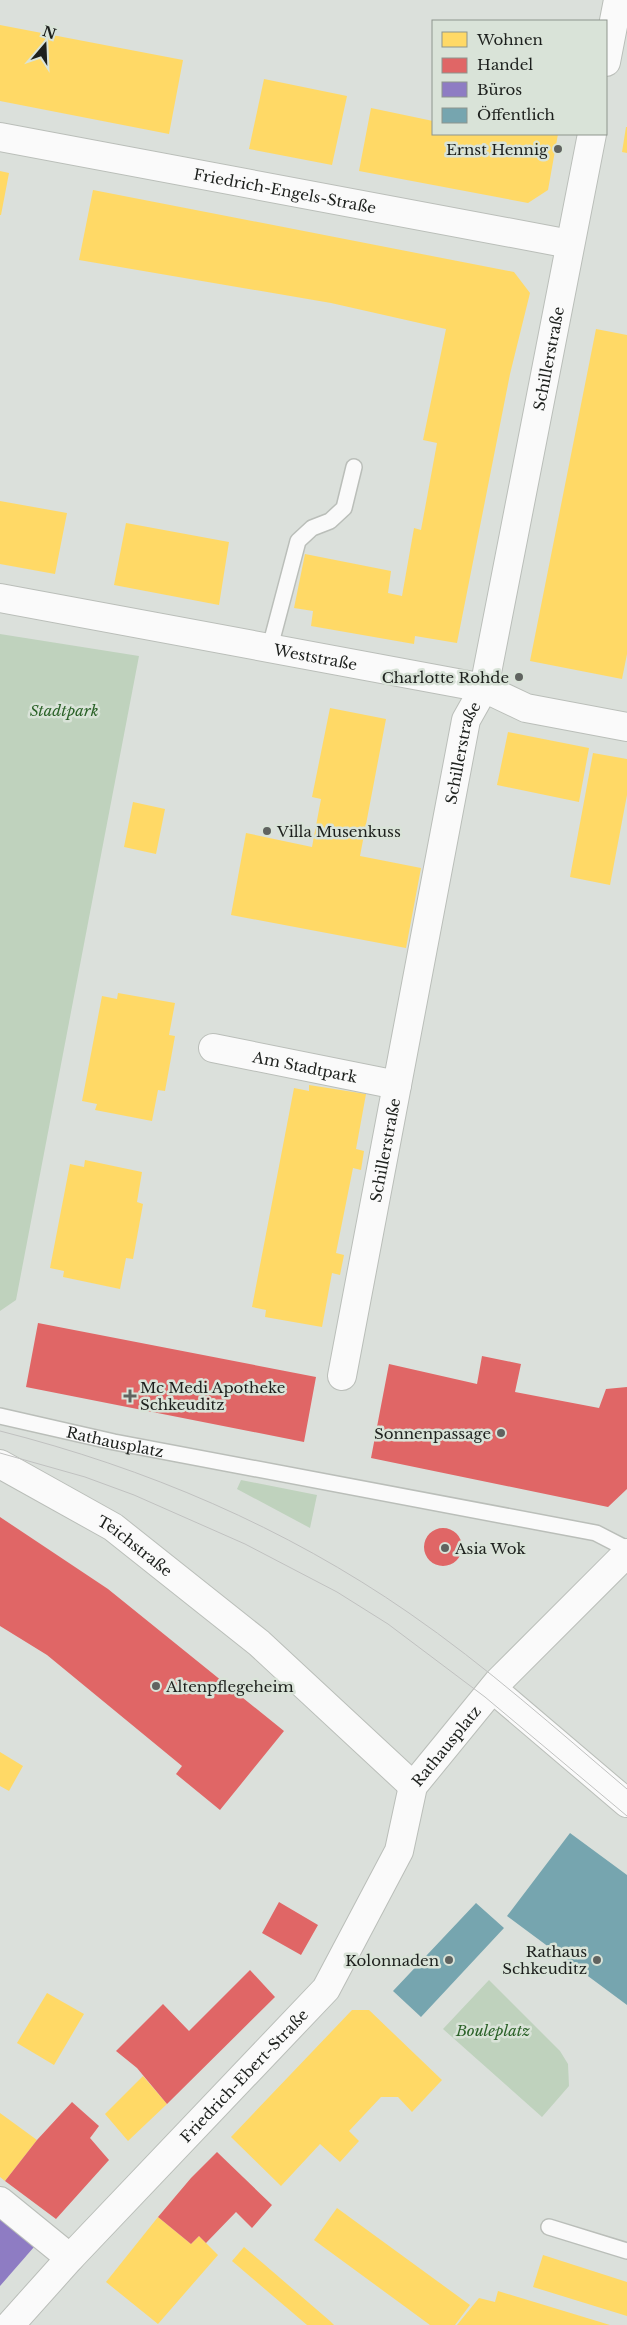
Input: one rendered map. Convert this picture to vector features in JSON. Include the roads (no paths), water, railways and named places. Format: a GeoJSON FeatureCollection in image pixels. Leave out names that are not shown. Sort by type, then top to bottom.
{"type":"FeatureCollection","features":[{"type":"Feature","properties":{"kind":"street"},"geometry":{"type":"LineString","coordinates":[[607,57],[618,0]]}},
{"type":"Feature","properties":{"kind":"street","name":"Schillerstraße"},"geometry":{"type":"LineString","coordinates":[[342,1376],[466,720],[484,688],[592,135]]}},
{"type":"Feature","properties":{"kind":"street","name":"Friedrich-Engels-Straße"},"geometry":{"type":"LineString","coordinates":[[0,137],[570,244]]}},
{"type":"Feature","properties":{"kind":"street","name":"Weststraße"},"geometry":{"type":"LineString","coordinates":[[0,598],[484,688],[526,708],[627,727]]}},
{"type":"Feature","properties":{"kind":"street","name":"Am Stadtpark"},"geometry":{"type":"LineString","coordinates":[[213,1048],[397,1085]]}},
{"type":"Feature","properties":{"kind":"street","name":"Teichstraße"},"geometry":{"type":"LineString","coordinates":[[0,1464],[112,1527],[259,1643]]}},
{"type":"Feature","properties":{"kind":"street","name":"Rathausplatz"},"geometry":{"type":"LineString","coordinates":[[259,1643],[414,1786],[492,1689],[627,1553]]}},
{"type":"Feature","properties":{"kind":"street"},"geometry":{"type":"LineString","coordinates":[[492,1689],[627,1803]]}},
{"type":"Feature","properties":{"kind":"street","name":"Friedrich-Ebert-Straße"},"geometry":{"type":"LineString","coordinates":[[11,2325],[70,2258],[326,1989],[399,1851],[414,1786]]}},
{"type":"Feature","properties":{"kind":"street"},"geometry":{"type":"LineString","coordinates":[[0,2201],[70,2258]]}},
{"type":"Feature","properties":{"kind":"lane"},"geometry":{"type":"LineString","coordinates":[[270,647],[298,542],[312,528],[330,521],[344,508],[354,467]]}},
{"type":"Feature","properties":{"kind":"lane","name":"Rathausplatz"},"geometry":{"type":"LineString","coordinates":[[0,1416],[114,1442],[596,1533],[627,1549]]}},
{"type":"Feature","properties":{"kind":"lane"},"geometry":{"type":"LineString","coordinates":[[549,2227],[627,2251]]}},
{"type":"Feature","properties":{"kind":"tram line"},"geometry":{"type":"LineString","coordinates":[[0,1431],[108,1463],[161,1482],[264,1527],[313,1553],[409,1613],[466,1654],[627,1789]]}},
{"type":"Feature","properties":{"kind":"tram line"},"geometry":{"type":"LineString","coordinates":[[0,1453],[85,1477],[134,1495],[245,1544],[337,1592],[388,1624],[485,1697],[627,1816]]}},
{"type":"Feature","properties":{"kind":"place","name":"Ernst Hennig"},"geometry":{"type":"Point","coordinates":[558,149]}},
{"type":"Feature","properties":{"kind":"place","name":"Charlotte Rohde"},"geometry":{"type":"Point","coordinates":[519,677]}},
{"type":"Feature","properties":{"kind":"place","name":"Villa Musenkuss"},"geometry":{"type":"Point","coordinates":[267,831]}},
{"type":"Feature","properties":{"kind":"place","name":"Mc Medi Apotheke Schkeuditz"},"geometry":{"type":"Point","coordinates":[130,1396]}},
{"type":"Feature","properties":{"kind":"place","name":"Sonnenpassage"},"geometry":{"type":"Point","coordinates":[501,1433]}},
{"type":"Feature","properties":{"kind":"place","name":"Asia Wok"},"geometry":{"type":"Point","coordinates":[445,1548]}},
{"type":"Feature","properties":{"kind":"place","name":"Altenpflegeheim"},"geometry":{"type":"Point","coordinates":[156,1686]}},
{"type":"Feature","properties":{"kind":"place","name":"Kolonnaden"},"geometry":{"type":"Point","coordinates":[449,1960]}},
{"type":"Feature","properties":{"kind":"place","name":"Rathaus Schkeuditz"},"geometry":{"type":"Point","coordinates":[597,1960]}},
{"type":"Feature","properties":{"kind":"park label","name":"Stadtpark"},"geometry":{"type":"Point","coordinates":[64,710]}},
{"type":"Feature","properties":{"kind":"park label","name":"Bouleplatz"},"geometry":{"type":"Point","coordinates":[493,2030]}}]}
